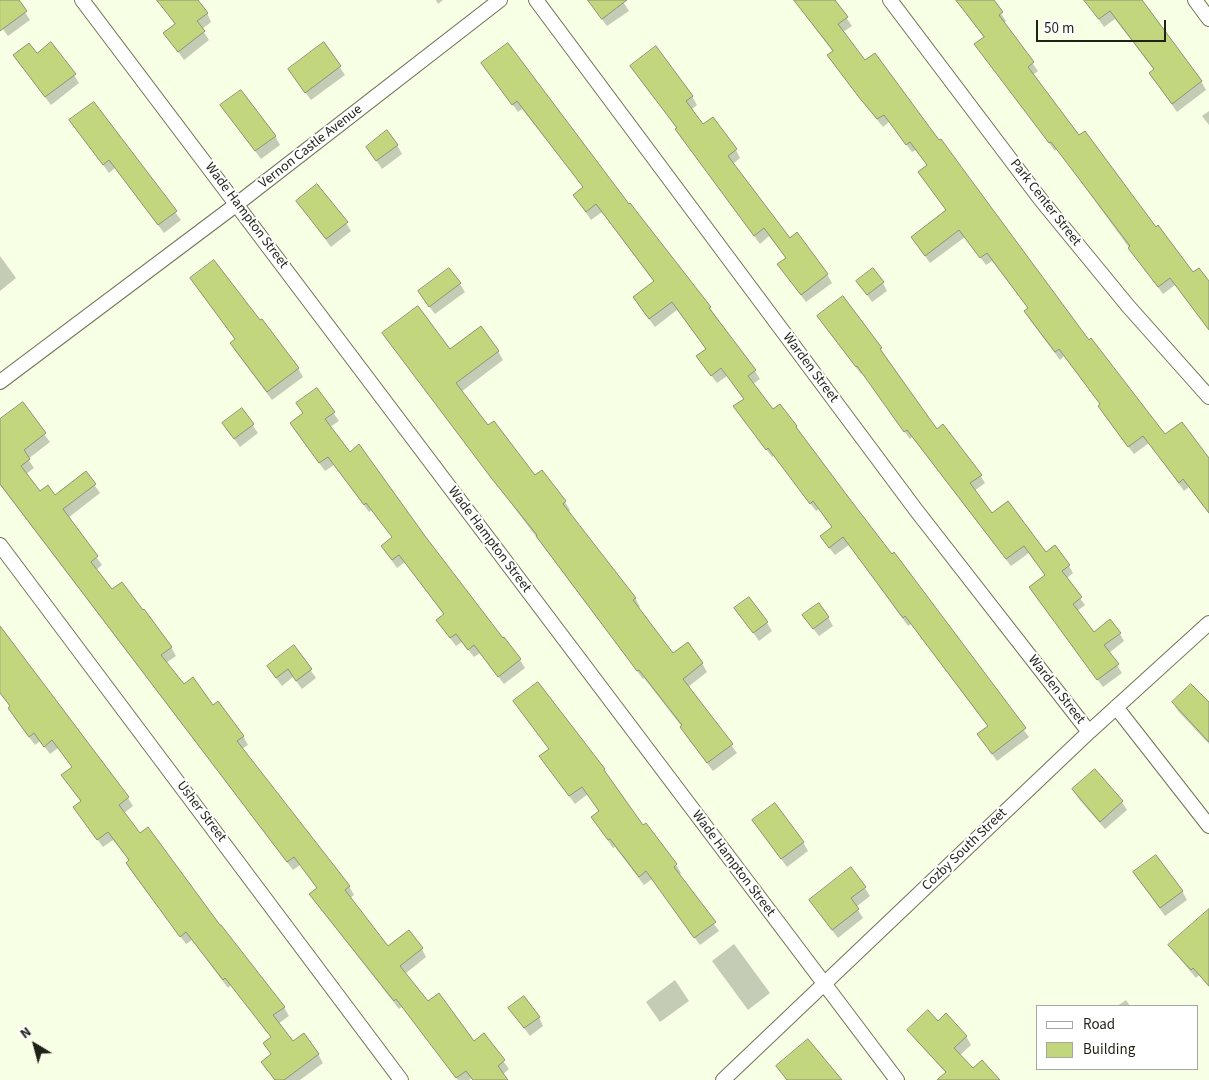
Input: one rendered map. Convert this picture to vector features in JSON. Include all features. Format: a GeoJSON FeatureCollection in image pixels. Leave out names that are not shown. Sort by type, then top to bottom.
{"type":"FeatureCollection","features":[{"type":"Feature","properties":{"kind":"street","name":"Wade Hampton Street"},"geometry":{"type":"LineString","coordinates":[[82,0],[897,1080]]}},
{"type":"Feature","properties":{"kind":"street","name":"Vernon Castle Avenue"},"geometry":{"type":"LineString","coordinates":[[0,382],[237,204],[500,0]]}},
{"type":"Feature","properties":{"kind":"street","name":"Warden Street"},"geometry":{"type":"LineString","coordinates":[[536,0],[916,510],[1088,732]]}},
{"type":"Feature","properties":{"kind":"street","name":"Park Center Street"},"geometry":{"type":"LineString","coordinates":[[890,0],[1041,200],[1128,306],[1209,397]]}},
{"type":"Feature","properties":{"kind":"street"},"geometry":{"type":"LineString","coordinates":[[1195,0],[1209,19]]}},
{"type":"Feature","properties":{"kind":"street","name":"Usher Street"},"geometry":{"type":"LineString","coordinates":[[0,545],[401,1080]]}},
{"type":"Feature","properties":{"kind":"street","name":"Cozby South Street"},"geometry":{"type":"LineString","coordinates":[[723,1080],[1088,732],[1209,623]]}},
{"type":"Feature","properties":{"kind":"street"},"geometry":{"type":"LineString","coordinates":[[1116,707],[1209,826]]}},
{"type":"Feature","properties":{"kind":"building"},"geometry":{"type":"Polygon","coordinates":[[[0,0],[19,0],[27,11],[0,31],[0,0]]]}},
{"type":"Feature","properties":{"kind":"building"},"geometry":{"type":"Polygon","coordinates":[[[157,0],[198,0],[208,13],[197,21],[205,31],[178,52],[163,33],[175,24],[157,0]]]}},
{"type":"Feature","properties":{"kind":"building"},"geometry":{"type":"Polygon","coordinates":[[[588,0],[627,0],[602,19],[588,0]]]}},
{"type":"Feature","properties":{"kind":"building"},"geometry":{"type":"Polygon","coordinates":[[[794,0],[835,0],[848,17],[838,24],[865,60],[875,53],[939,140],[941,139],[1089,340],[1091,338],[1165,434],[1182,422],[1209,458],[1209,513],[1183,479],[1179,483],[1143,436],[1128,447],[1098,406],[1100,404],[1059,349],[1055,352],[1024,311],[1028,308],[987,253],[980,258],[959,230],[925,256],[911,237],[946,210],[918,172],[927,165],[910,142],[906,145],[884,115],[877,119],[858,96],[827,55],[833,51],[794,0]]]}},
{"type":"Feature","properties":{"kind":"building"},"geometry":{"type":"Polygon","coordinates":[[[956,0],[994,0],[1003,12],[999,15],[1034,62],[1028,67],[1079,135],[1085,131],[1156,227],[1158,225],[1193,272],[1199,268],[1209,281],[1209,330],[1170,278],[1158,287],[1128,248],[1130,246],[974,44],[984,37],[956,0]]]}},
{"type":"Feature","properties":{"kind":"building"},"geometry":{"type":"Polygon","coordinates":[[[1084,0],[1142,0],[1202,81],[1172,104],[1149,73],[1154,69],[1110,11],[1099,19],[1084,0]]]}},
{"type":"Feature","properties":{"kind":"building"},"geometry":{"type":"Polygon","coordinates":[[[51,42],[76,74],[45,97],[13,55],[29,43],[37,53],[51,42]]]}},
{"type":"Feature","properties":{"kind":"building"},"geometry":{"type":"Polygon","coordinates":[[[324,42],[341,66],[305,93],[288,69],[324,42]]]}},
{"type":"Feature","properties":{"kind":"building"},"geometry":{"type":"Polygon","coordinates":[[[508,43],[629,204],[711,307],[709,308],[756,370],[748,376],[773,409],[780,404],[849,498],[892,554],[894,552],[1026,728],[992,754],[977,734],[988,726],[905,616],[903,618],[843,537],[829,548],[820,536],[832,527],[813,501],[810,504],[768,448],[766,450],[733,406],[744,399],[721,368],[711,376],[696,356],[706,349],[672,302],[649,319],[633,297],[654,281],[596,204],[586,212],[573,195],[583,187],[517,101],[512,105],[481,63],[508,43]]]}},
{"type":"Feature","properties":{"kind":"building"},"geometry":{"type":"Polygon","coordinates":[[[656,46],[693,96],[686,101],[703,124],[713,117],[737,149],[728,156],[790,238],[797,232],[828,274],[801,295],[777,264],[786,258],[764,228],[754,236],[630,66],[656,46]]]}},
{"type":"Feature","properties":{"kind":"building"},"geometry":{"type":"Polygon","coordinates":[[[241,90],[276,136],[255,151],[220,105],[241,90]]]}},
{"type":"Feature","properties":{"kind":"building"},"geometry":{"type":"Polygon","coordinates":[[[94,102],[177,211],[158,225],[109,160],[103,165],[69,120],[94,102]]]}},
{"type":"Feature","properties":{"kind":"building"},"geometry":{"type":"Polygon","coordinates":[[[387,130],[398,145],[376,161],[366,147],[387,130]]]}},
{"type":"Feature","properties":{"kind":"building"},"geometry":{"type":"Polygon","coordinates":[[[317,184],[348,222],[326,239],[296,201],[317,184]]]}},
{"type":"Feature","properties":{"kind":"building"},"geometry":{"type":"Polygon","coordinates":[[[214,260],[299,368],[267,392],[230,343],[235,339],[190,278],[214,260]]]}},
{"type":"Feature","properties":{"kind":"building"},"geometry":{"type":"Polygon","coordinates":[[[449,268],[461,283],[429,307],[418,291],[449,268]]]}},
{"type":"Feature","properties":{"kind":"building"},"geometry":{"type":"Polygon","coordinates":[[[873,268],[884,282],[867,295],[856,281],[873,268]]]}},
{"type":"Feature","properties":{"kind":"building"},"geometry":{"type":"Polygon","coordinates":[[[843,296],[882,348],[880,349],[937,429],[943,424],[982,475],[970,483],[992,513],[1008,501],[1046,552],[1055,545],[1070,565],[1062,571],[1082,597],[1073,604],[1094,632],[1110,619],[1121,633],[1104,645],[1119,664],[1097,680],[1029,587],[1045,575],[1024,546],[1006,559],[907,430],[904,432],[857,366],[817,316],[843,296]]]}},
{"type":"Feature","properties":{"kind":"building"},"geometry":{"type":"Polygon","coordinates":[[[418,306],[450,349],[481,326],[499,351],[456,383],[488,425],[494,421],[535,475],[542,470],[566,501],[563,504],[636,598],[633,600],[673,653],[688,642],[703,663],[683,679],[733,744],[707,763],[680,727],[682,725],[639,670],[637,671],[537,535],[492,479],[382,333],[418,306]]]}},
{"type":"Feature","properties":{"kind":"building"},"geometry":{"type":"Polygon","coordinates":[[[317,388],[335,412],[325,419],[350,452],[359,444],[425,536],[521,659],[498,677],[474,645],[468,650],[456,634],[450,638],[436,620],[444,614],[399,555],[392,560],[381,546],[392,537],[366,503],[364,505],[328,457],[319,463],[290,423],[303,413],[296,403],[317,388]]]}},
{"type":"Feature","properties":{"kind":"building"},"geometry":{"type":"Polygon","coordinates":[[[23,402],[46,433],[24,450],[30,459],[21,466],[40,491],[48,485],[55,495],[86,471],[96,484],[63,509],[98,556],[91,562],[112,589],[122,582],[144,609],[172,647],[161,655],[184,684],[193,677],[213,705],[218,701],[244,736],[237,741],[350,886],[345,890],[388,946],[409,930],[423,948],[400,966],[428,1001],[439,993],[474,1041],[484,1033],[505,1060],[498,1066],[508,1080],[473,1080],[466,1071],[456,1078],[396,999],[394,1001],[309,894],[317,888],[294,857],[287,862],[0,484],[0,419],[23,402]]]}},
{"type":"Feature","properties":{"kind":"building"},"geometry":{"type":"Polygon","coordinates":[[[242,408],[254,424],[234,439],[222,423],[242,408]]]}},
{"type":"Feature","properties":{"kind":"building"},"geometry":{"type":"Polygon","coordinates":[[[749,597],[768,622],[753,633],[734,608],[749,597]]]}},
{"type":"Feature","properties":{"kind":"building"},"geometry":{"type":"Polygon","coordinates":[[[819,603],[829,617],[813,629],[802,615],[819,603]]]}},
{"type":"Feature","properties":{"kind":"building"},"geometry":{"type":"Polygon","coordinates":[[[0,626],[129,797],[119,805],[140,833],[148,827],[220,925],[285,1007],[273,1015],[293,1041],[304,1033],[319,1054],[284,1080],[275,1080],[261,1062],[271,1054],[263,1043],[271,1037],[186,932],[180,937],[126,863],[129,860],[108,832],[97,840],[73,807],[81,801],[61,775],[72,767],[52,740],[44,747],[34,733],[29,737],[8,708],[10,706],[0,693],[0,626]]]}},
{"type":"Feature","properties":{"kind":"building"},"geometry":{"type":"Polygon","coordinates":[[[294,645],[312,669],[296,681],[288,669],[276,678],[267,666],[294,645]]]}},
{"type":"Feature","properties":{"kind":"building"},"geometry":{"type":"Polygon","coordinates":[[[538,682],[605,769],[643,825],[646,823],[677,864],[674,867],[716,922],[694,938],[646,871],[639,877],[610,839],[608,840],[591,817],[599,811],[582,787],[569,796],[539,756],[549,749],[513,701],[538,682]]]}},
{"type":"Feature","properties":{"kind":"building"},"geometry":{"type":"Polygon","coordinates":[[[1191,684],[1209,702],[1209,742],[1172,702],[1191,684]]]}},
{"type":"Feature","properties":{"kind":"building"},"geometry":{"type":"Polygon","coordinates":[[[1095,769],[1123,801],[1100,822],[1072,789],[1095,769]]]}},
{"type":"Feature","properties":{"kind":"building"},"geometry":{"type":"Polygon","coordinates":[[[775,803],[804,842],[781,859],[752,820],[775,803]]]}},
{"type":"Feature","properties":{"kind":"building"},"geometry":{"type":"Polygon","coordinates":[[[1156,855],[1183,891],[1160,908],[1133,872],[1156,855]]]}},
{"type":"Feature","properties":{"kind":"building"},"geometry":{"type":"Polygon","coordinates":[[[851,867],[866,887],[851,898],[859,909],[832,930],[809,900],[851,867]]]}},
{"type":"Feature","properties":{"kind":"building"},"geometry":{"type":"Polygon","coordinates":[[[1209,909],[1209,986],[1168,945],[1209,909]]]}},
{"type":"Feature","properties":{"kind":"building"},"geometry":{"type":"Polygon","coordinates":[[[524,996],[540,1017],[524,1028],[508,1008],[524,996]]]}},
{"type":"Feature","properties":{"kind":"building"},"geometry":{"type":"Polygon","coordinates":[[[928,1010],[938,1021],[946,1013],[967,1036],[954,1048],[973,1068],[982,1060],[1000,1080],[937,1080],[946,1072],[907,1030],[928,1010]]]}},
{"type":"Feature","properties":{"kind":"building"},"geometry":{"type":"Polygon","coordinates":[[[808,1039],[842,1080],[787,1080],[776,1066],[808,1039]]]}}]}
